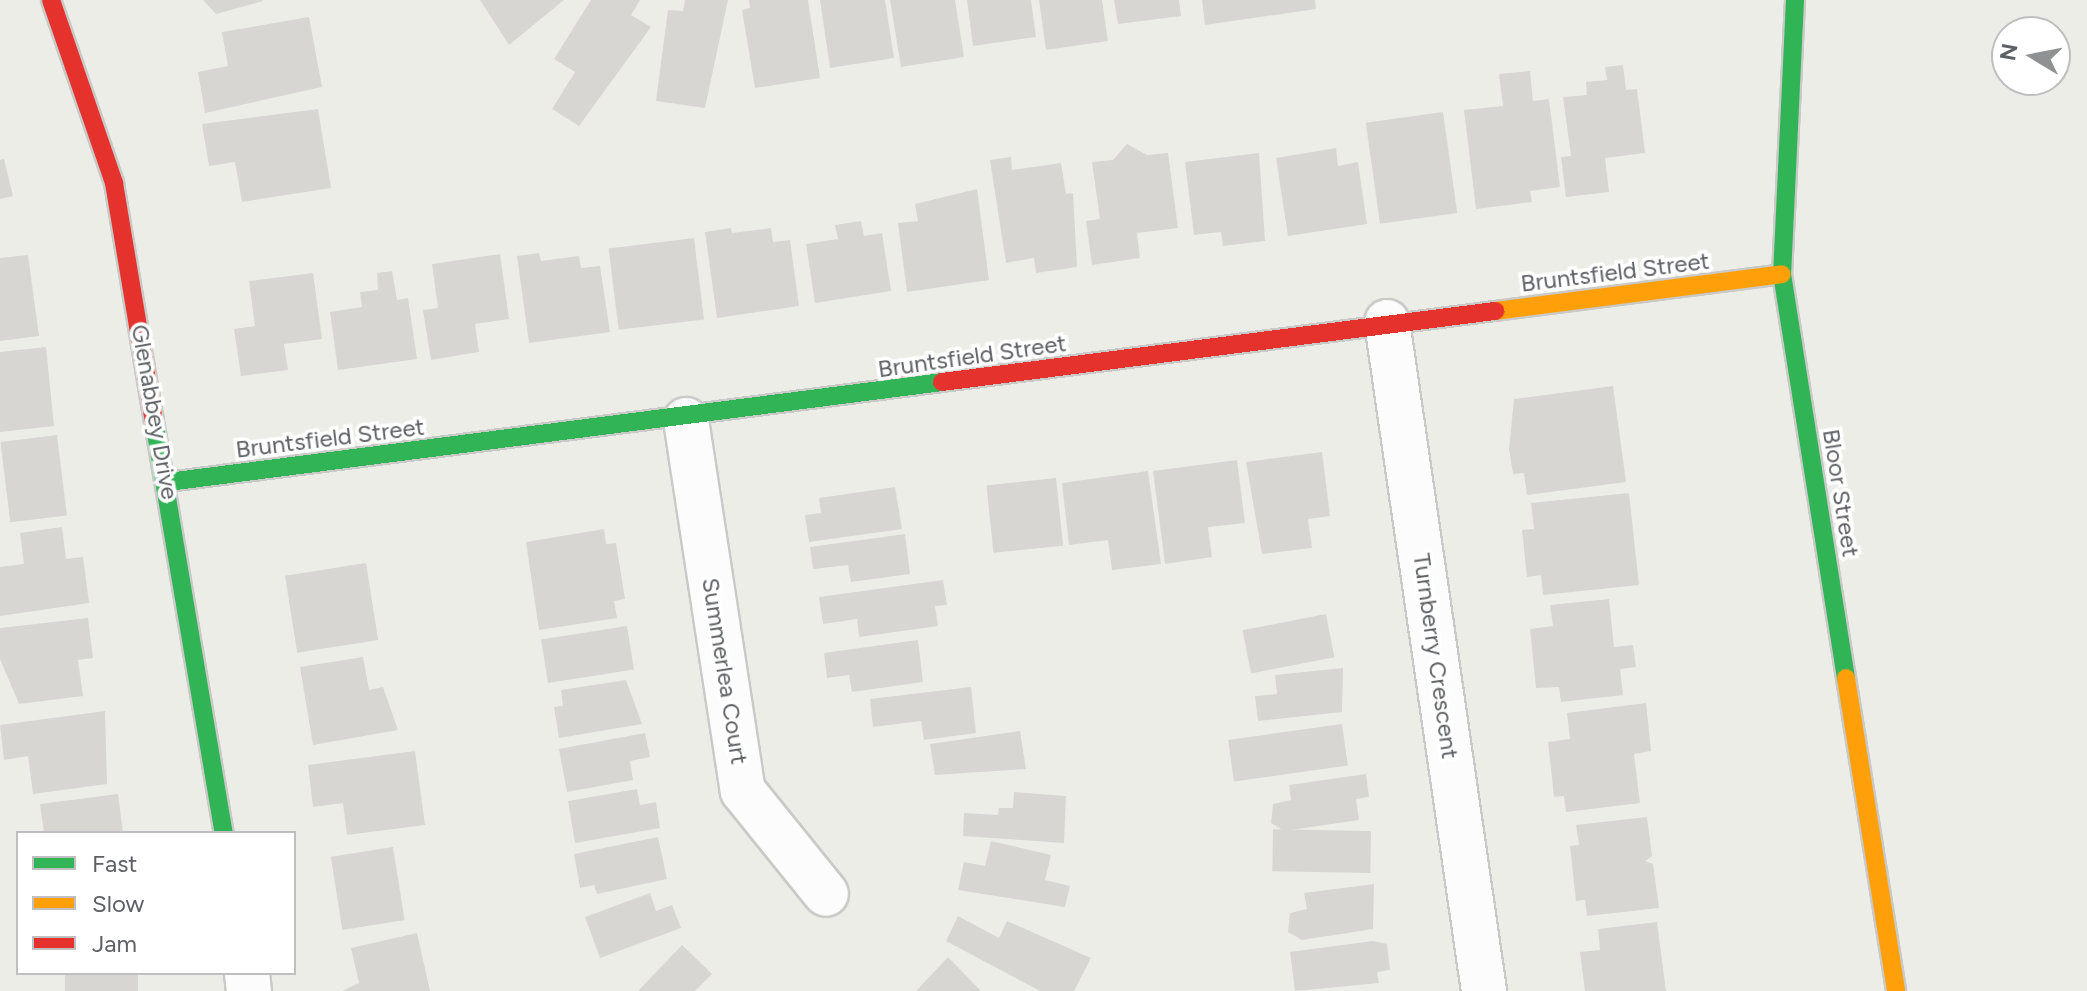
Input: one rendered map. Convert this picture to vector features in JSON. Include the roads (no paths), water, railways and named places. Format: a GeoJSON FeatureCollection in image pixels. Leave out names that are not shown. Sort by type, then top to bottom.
{"type":"FeatureCollection","features":[{"type":"Feature","properties":{"kind":"street","name":"Glenabbey Drive"},"geometry":{"type":"LineString","coordinates":[[51,0],[114,183],[168,482],[224,831]]}},
{"type":"Feature","properties":{"kind":"street","name":"Bloor Street"},"geometry":{"type":"LineString","coordinates":[[1795,0],[1782,274],[1896,991]]}},
{"type":"Feature","properties":{"kind":"street","name":"Bruntsfield Street"},"geometry":{"type":"LineString","coordinates":[[168,482],[686,420],[1387,322],[1782,274]]}},
{"type":"Feature","properties":{"kind":"street","name":"Turnberry Crescent"},"geometry":{"type":"LineString","coordinates":[[1387,322],[1484,991]]}},
{"type":"Feature","properties":{"kind":"street","name":"Summerlea Court"},"geometry":{"type":"LineString","coordinates":[[686,420],[743,791],[826,894]]}}]}
